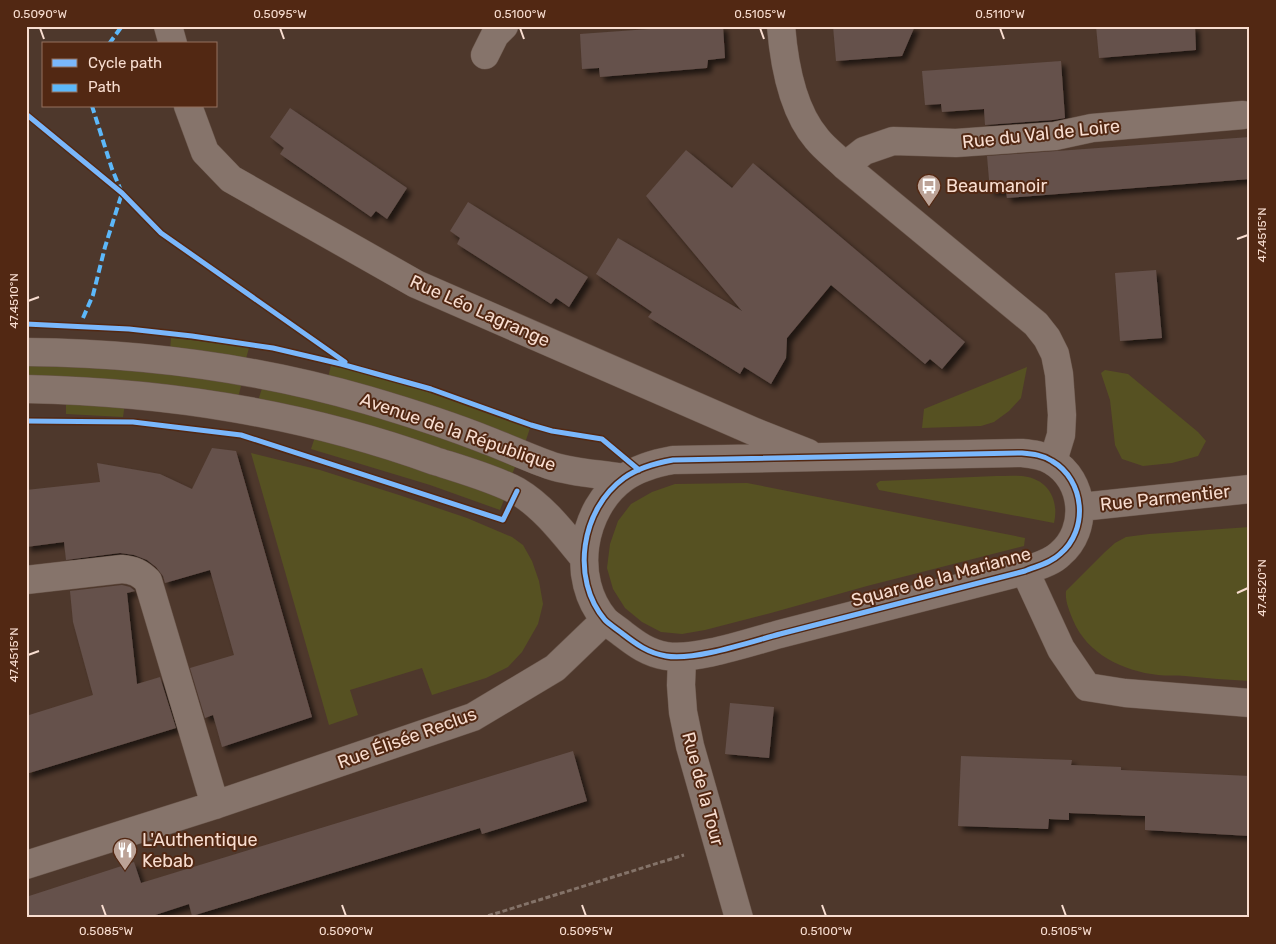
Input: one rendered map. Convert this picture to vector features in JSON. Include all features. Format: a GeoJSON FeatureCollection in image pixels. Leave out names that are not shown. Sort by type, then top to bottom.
{"type":"FeatureCollection","features":[{"type":"Feature","properties":{"kind":"street"},"geometry":{"type":"LineString","coordinates":[[168,26],[172,42]]}},
{"type":"Feature","properties":{"kind":"street"},"geometry":{"type":"LineString","coordinates":[[485,55],[494,35],[504,26]]}},
{"type":"Feature","properties":{"kind":"street"},"geometry":{"type":"LineString","coordinates":[[781,26],[783,57],[795,99],[816,138],[845,166],[1036,324],[1047,338],[1055,354],[1062,393],[1060,435],[1053,461]]}},
{"type":"Feature","properties":{"kind":"street","name":"Rue Léo Lagrange"},"geometry":{"type":"LineString","coordinates":[[189,108],[205,152],[231,179],[416,284],[755,432],[819,457]]}},
{"type":"Feature","properties":{"kind":"street","name":"Rue du Val de Loire"},"geometry":{"type":"LineString","coordinates":[[845,166],[864,151],[893,141],[907,140],[936,144],[1045,137],[1092,128],[1243,115]]}},
{"type":"Feature","properties":{"kind":"street","name":"Avenue de la République"},"geometry":{"type":"LineString","coordinates":[[26,352],[54,352],[156,360],[209,366],[290,380],[430,419],[554,466],[623,478]]}},
{"type":"Feature","properties":{"kind":"street","name":"Avenue de la République"},"geometry":{"type":"LineString","coordinates":[[26,389],[92,391],[246,409],[296,419],[364,437],[452,466],[517,492],[540,510],[584,558]]}},
{"type":"Feature","properties":{"kind":"street","name":"Square de la Marianne"},"geometry":{"type":"LineString","coordinates":[[1022,453],[1042,456],[1053,461],[1072,482],[1081,507],[1077,532],[1061,554],[1051,561],[1025,570],[740,645],[682,658],[658,654],[639,647],[605,620],[591,594],[585,574],[584,558],[589,525],[597,509],[607,494],[623,478],[653,464],[673,460],[1022,453]]}},
{"type":"Feature","properties":{"kind":"street","name":"Rue Parmentier"},"geometry":{"type":"LineString","coordinates":[[1081,507],[1250,489]]}},
{"type":"Feature","properties":{"kind":"street"},"geometry":{"type":"LineString","coordinates":[[26,580],[122,569],[132,570],[142,575],[148,581],[215,805]]}},
{"type":"Feature","properties":{"kind":"street"},"geometry":{"type":"LineString","coordinates":[[1025,570],[1061,649],[1087,686],[1125,693],[1250,703]]}},
{"type":"Feature","properties":{"kind":"street","name":"Rue Élisée Reclus"},"geometry":{"type":"LineString","coordinates":[[26,864],[215,805],[473,717],[555,668],[605,620]]}},
{"type":"Feature","properties":{"kind":"street","name":"Rue de la Tour"},"geometry":{"type":"LineString","coordinates":[[682,658],[683,712],[690,746],[739,918]]}},
{"type":"Feature","properties":{"kind":"path"},"geometry":{"type":"LineString","coordinates":[[481,918],[718,844]]}},
{"type":"Feature","properties":{"kind":"shaded area"},"geometry":{"type":"Polygon","coordinates":[[[171,338],[231,344],[249,348],[245,362],[170,351],[171,338]]]}},
{"type":"Feature","properties":{"kind":"shaded area"},"geometry":{"type":"Polygon","coordinates":[[[26,362],[80,363],[242,382],[238,398],[26,380],[26,362]]]}},
{"type":"Feature","properties":{"kind":"shaded area"},"geometry":{"type":"Polygon","coordinates":[[[331,365],[432,393],[530,428],[525,443],[328,378],[331,365]]]}},
{"type":"Feature","properties":{"kind":"shaded area"},"geometry":{"type":"Polygon","coordinates":[[[1027,367],[1021,398],[1009,411],[994,422],[981,426],[922,428],[924,409],[1027,367]]]}},
{"type":"Feature","properties":{"kind":"shaded area"},"geometry":{"type":"Polygon","coordinates":[[[1105,370],[1128,374],[1198,432],[1206,441],[1198,456],[1172,463],[1143,466],[1122,459],[1115,445],[1110,400],[1101,373],[1105,370]]]}},
{"type":"Feature","properties":{"kind":"shaded area"},"geometry":{"type":"Polygon","coordinates":[[[263,385],[321,397],[517,462],[511,477],[258,401],[263,385]]]}},
{"type":"Feature","properties":{"kind":"shaded area"},"geometry":{"type":"Polygon","coordinates":[[[66,401],[125,403],[123,417],[66,414],[66,401]]]}},
{"type":"Feature","properties":{"kind":"shaded area"},"geometry":{"type":"Polygon","coordinates":[[[316,434],[506,495],[500,510],[430,485],[311,449],[316,434]]]}},
{"type":"Feature","properties":{"kind":"shaded area"},"geometry":{"type":"Polygon","coordinates":[[[251,453],[320,470],[467,518],[512,537],[523,545],[532,561],[539,581],[543,604],[538,624],[522,652],[508,667],[486,678],[432,695],[422,668],[350,690],[358,715],[329,725],[251,453]]]}},
{"type":"Feature","properties":{"kind":"shaded area"},"geometry":{"type":"Polygon","coordinates":[[[1024,476],[1042,483],[1054,501],[1054,523],[879,490],[876,484],[880,481],[1024,476]]]}},
{"type":"Feature","properties":{"kind":"shaded area"},"geometry":{"type":"Polygon","coordinates":[[[747,483],[1025,538],[1024,546],[705,630],[682,634],[661,632],[642,622],[625,608],[613,589],[607,568],[610,544],[618,521],[631,504],[652,492],[675,484],[747,483]]]}},
{"type":"Feature","properties":{"kind":"shaded area"},"geometry":{"type":"Polygon","coordinates":[[[1250,527],[1250,681],[1158,675],[1132,670],[1108,659],[1087,642],[1079,632],[1069,609],[1066,591],[1115,543],[1126,537],[1149,534],[1250,527]]]}},
{"type":"Feature","properties":{"kind":"building"},"geometry":{"type":"Polygon","coordinates":[[[690,26],[723,26],[725,58],[708,60],[707,68],[600,77],[599,68],[582,69],[580,34],[690,26]]]}},
{"type":"Feature","properties":{"kind":"building"},"geometry":{"type":"Polygon","coordinates":[[[833,26],[915,26],[902,56],[836,61],[833,26]]]}},
{"type":"Feature","properties":{"kind":"building"},"geometry":{"type":"Polygon","coordinates":[[[1096,26],[1195,26],[1196,50],[1099,58],[1096,26]]]}},
{"type":"Feature","properties":{"kind":"building"},"geometry":{"type":"Polygon","coordinates":[[[1061,61],[1065,118],[985,125],[984,109],[942,112],[941,104],[925,105],[922,71],[1061,61]]]}},
{"type":"Feature","properties":{"kind":"building"},"geometry":{"type":"Polygon","coordinates":[[[290,108],[407,188],[387,219],[376,211],[371,217],[280,154],[284,148],[270,137],[290,108]]]}},
{"type":"Feature","properties":{"kind":"building"},"geometry":{"type":"Polygon","coordinates":[[[1250,137],[1250,179],[1007,198],[1006,191],[990,191],[987,156],[1250,137]]]}},
{"type":"Feature","properties":{"kind":"building"},"geometry":{"type":"Polygon","coordinates":[[[686,150],[732,188],[753,163],[965,342],[942,369],[930,359],[925,364],[831,285],[787,338],[786,358],[771,384],[744,367],[740,374],[648,317],[652,312],[596,274],[618,238],[742,311],[646,196],[686,150]]]}},
{"type":"Feature","properties":{"kind":"building"},"geometry":{"type":"Polygon","coordinates":[[[468,202],[588,277],[569,307],[556,298],[551,304],[457,244],[460,238],[450,231],[468,202]]]}},
{"type":"Feature","properties":{"kind":"building"},"geometry":{"type":"Polygon","coordinates":[[[1156,270],[1162,338],[1120,341],[1115,273],[1156,270]]]}},
{"type":"Feature","properties":{"kind":"building"},"geometry":{"type":"Polygon","coordinates":[[[212,448],[236,451],[312,717],[222,747],[213,715],[205,718],[190,668],[234,655],[210,570],[165,583],[163,576],[156,567],[147,560],[134,555],[120,553],[66,560],[64,542],[26,547],[26,490],[100,482],[97,463],[160,474],[192,489],[212,448]]]}},
{"type":"Feature","properties":{"kind":"building"},"geometry":{"type":"Polygon","coordinates":[[[122,585],[130,587],[135,591],[127,593],[137,684],[160,677],[176,728],[26,774],[26,716],[93,695],[73,622],[70,591],[122,585]]]}},
{"type":"Feature","properties":{"kind":"building"},"geometry":{"type":"Polygon","coordinates":[[[730,703],[774,707],[769,758],[725,754],[730,703]]]}},
{"type":"Feature","properties":{"kind":"building"},"geometry":{"type":"Polygon","coordinates":[[[573,751],[587,801],[482,834],[480,828],[192,916],[189,904],[146,918],[26,918],[26,897],[134,862],[141,883],[573,751]]]}},
{"type":"Feature","properties":{"kind":"building"},"geometry":{"type":"Polygon","coordinates":[[[961,756],[1072,760],[1071,765],[1121,767],[1121,770],[1250,776],[1250,836],[1145,830],[1145,816],[1069,813],[1069,820],[1049,819],[1048,829],[958,826],[961,756]]]}},
{"type":"Feature","properties":{"kind":"marked path"},"geometry":{"type":"LineString","coordinates":[[110,42],[122,26]]}},
{"type":"Feature","properties":{"kind":"marked path"},"geometry":{"type":"LineString","coordinates":[[83,318],[93,295],[105,247],[122,193],[112,169],[93,108]]}},
{"type":"Feature","properties":{"kind":"cycle path"},"geometry":{"type":"LineString","coordinates":[[26,114],[122,193],[161,233],[345,362]]}},
{"type":"Feature","properties":{"kind":"cycle path"},"geometry":{"type":"LineString","coordinates":[[26,324],[129,329],[192,336],[273,348],[341,364],[431,389],[531,425],[552,431],[602,439],[639,470]]}},
{"type":"Feature","properties":{"kind":"cycle path"},"geometry":{"type":"LineString","coordinates":[[26,421],[133,422],[241,435],[503,520],[517,491]]}},
{"type":"Feature","properties":{"kind":"cycle path"},"geometry":{"type":"LineString","coordinates":[[1022,453],[1045,457],[1063,469],[1077,492],[1079,506],[1076,532],[1069,544],[1052,560],[1025,571],[723,650],[678,657],[660,655],[648,650],[609,624],[594,603],[587,585],[584,565],[585,545],[590,526],[598,508],[609,491],[624,478],[635,471],[654,464],[673,460],[1022,453]]}},
{"type":"Feature","properties":{"kind":"place","name":"Beaumanoir"},"geometry":{"type":"Point","coordinates":[929,207]}},
{"type":"Feature","properties":{"kind":"place","name":"L'Authentique Kebab"},"geometry":{"type":"Point","coordinates":[125,871]}}]}
